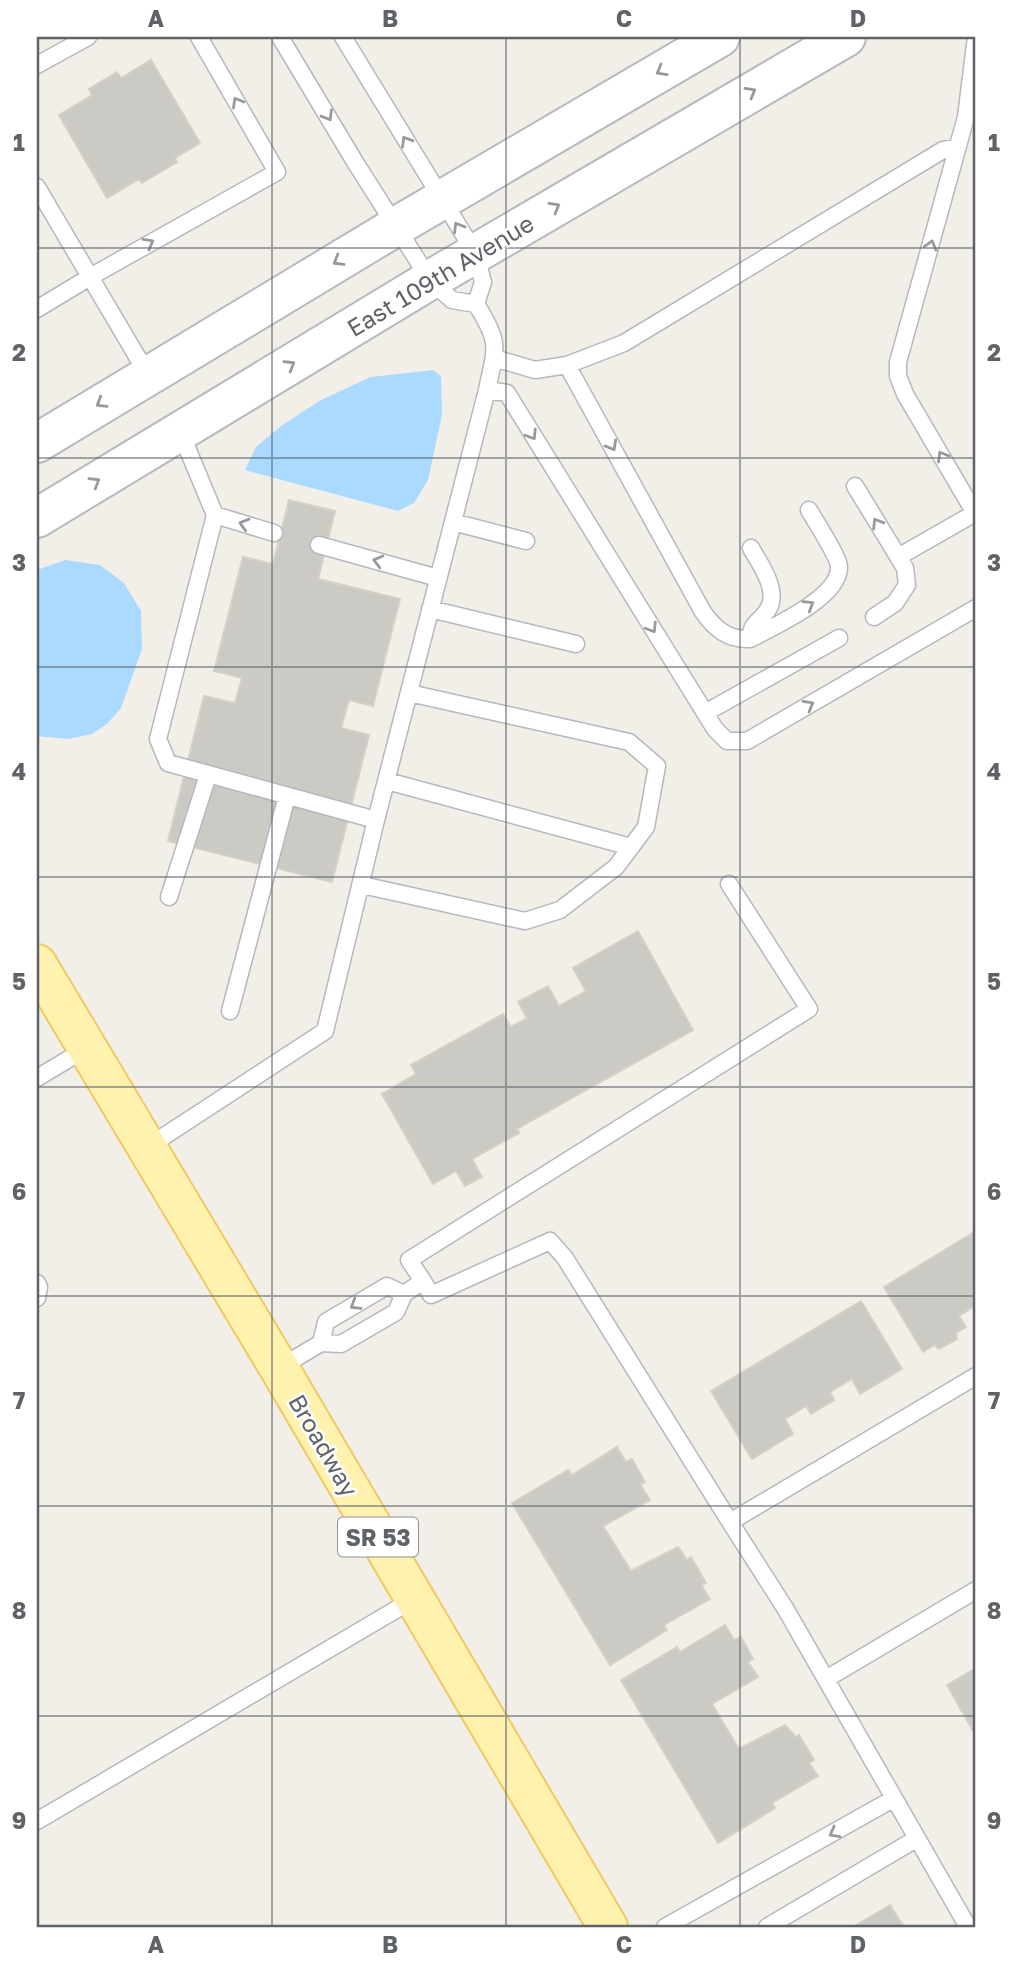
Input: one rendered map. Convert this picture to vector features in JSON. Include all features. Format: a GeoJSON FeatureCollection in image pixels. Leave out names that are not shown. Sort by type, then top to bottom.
{"type":"FeatureCollection","features":[{"type":"Feature","properties":{"kind":"main road"},"geometry":{"type":"LineString","coordinates":[[37,443],[397,226],[720,37]]}},
{"type":"Feature","properties":{"kind":"main road","name":"East 109th Avenue"},"geometry":{"type":"LineString","coordinates":[[37,518],[430,279],[846,37]]}},
{"type":"Feature","properties":{"kind":"main road","name":"Broadway"},"geometry":{"type":"LineString","coordinates":[[37,964],[279,1367],[608,1927]]}},
{"type":"Feature","properties":{"kind":"lane"},"geometry":{"type":"LineString","coordinates":[[37,65],[88,37]]}},
{"type":"Feature","properties":{"kind":"lane"},"geometry":{"type":"LineString","coordinates":[[37,309],[90,276],[277,172],[200,37]]}},
{"type":"Feature","properties":{"kind":"lane"},"geometry":{"type":"LineString","coordinates":[[146,1148],[325,1031],[496,347],[493,330],[476,304],[452,300],[430,279],[355,162],[280,37]]}},
{"type":"Feature","properties":{"kind":"lane"},"geometry":{"type":"LineString","coordinates":[[343,37],[475,253],[483,282],[476,304]]}},
{"type":"Feature","properties":{"kind":"lane"},"geometry":{"type":"LineString","coordinates":[[898,557],[976,514],[905,394],[898,376],[898,362],[966,117],[976,37]]}},
{"type":"Feature","properties":{"kind":"lane"},"geometry":{"type":"LineString","coordinates":[[494,358],[535,370],[567,365],[624,343],[943,150],[957,148]]}},
{"type":"Feature","properties":{"kind":"lane"},"geometry":{"type":"LineString","coordinates":[[37,187],[148,375]]}},
{"type":"Feature","properties":{"kind":"lane"},"geometry":{"type":"LineString","coordinates":[[567,365],[713,626],[727,636],[750,639],[826,594],[837,579],[839,566],[809,510]]}},
{"type":"Feature","properties":{"kind":"lane"},"geometry":{"type":"LineString","coordinates":[[487,390],[507,393],[715,729],[727,741],[747,741],[976,608]]}},
{"type":"Feature","properties":{"kind":"lane"},"geometry":{"type":"LineString","coordinates":[[180,431],[215,515],[158,739],[168,763],[376,820]]}},
{"type":"Feature","properties":{"kind":"lane"},"geometry":{"type":"LineString","coordinates":[[855,486],[905,568],[907,585],[895,603],[874,617]]}},
{"type":"Feature","properties":{"kind":"lane"},"geometry":{"type":"LineString","coordinates":[[215,515],[274,533]]}},
{"type":"Feature","properties":{"kind":"lane"},"geometry":{"type":"LineString","coordinates":[[453,522],[526,541]]}},
{"type":"Feature","properties":{"kind":"lane"},"geometry":{"type":"LineString","coordinates":[[318,545],[438,578]]}},
{"type":"Feature","properties":{"kind":"lane"},"geometry":{"type":"LineString","coordinates":[[750,639],[752,626],[769,609],[772,596],[766,575],[751,548]]}},
{"type":"Feature","properties":{"kind":"lane"},"geometry":{"type":"LineString","coordinates":[[430,609],[576,644]]}},
{"type":"Feature","properties":{"kind":"lane"},"geometry":{"type":"LineString","coordinates":[[705,713],[839,638]]}},
{"type":"Feature","properties":{"kind":"lane"},"geometry":{"type":"LineString","coordinates":[[362,884],[525,921],[560,910],[616,867],[646,827],[657,766],[629,743],[410,693]]}},
{"type":"Feature","properties":{"kind":"lane"},"geometry":{"type":"LineString","coordinates":[[169,897],[208,775]]}},
{"type":"Feature","properties":{"kind":"lane"},"geometry":{"type":"LineString","coordinates":[[387,781],[631,847]]}},
{"type":"Feature","properties":{"kind":"lane"},"geometry":{"type":"LineString","coordinates":[[230,1011],[287,796]]}},
{"type":"Feature","properties":{"kind":"lane"},"geometry":{"type":"LineString","coordinates":[[729,884],[809,1009],[409,1260],[431,1295],[550,1241],[565,1258],[785,1608],[968,1927]]}},
{"type":"Feature","properties":{"kind":"lane"},"geometry":{"type":"LineString","coordinates":[[37,1077],[87,1048]]}},
{"type":"Feature","properties":{"kind":"lane"},"geometry":{"type":"LineString","coordinates":[[279,1367],[321,1343],[341,1344],[396,1312],[404,1294],[423,1281]]}},
{"type":"Feature","properties":{"kind":"lane"},"geometry":{"type":"LineString","coordinates":[[37,1283],[37,1298]]}},
{"type":"Feature","properties":{"kind":"lane"},"geometry":{"type":"LineString","coordinates":[[321,1343],[326,1322],[376,1292],[387,1286],[404,1294]]}},
{"type":"Feature","properties":{"kind":"lane"},"geometry":{"type":"LineString","coordinates":[[730,1522],[976,1376]]}},
{"type":"Feature","properties":{"kind":"lane"},"geometry":{"type":"LineString","coordinates":[[826,1679],[976,1590]]}},
{"type":"Feature","properties":{"kind":"lane"},"geometry":{"type":"LineString","coordinates":[[37,1821],[414,1599]]}},
{"type":"Feature","properties":{"kind":"lane"},"geometry":{"type":"LineString","coordinates":[[666,1927],[893,1799]]}},
{"type":"Feature","properties":{"kind":"lane"},"geometry":{"type":"LineString","coordinates":[[767,1927],[916,1839]]}},
{"type":"Feature","properties":{"kind":"water"},"geometry":{"type":"Polygon","coordinates":[[[433,370],[441,376],[442,415],[428,480],[414,503],[398,511],[245,470],[256,447],[281,426],[321,400],[371,377],[433,370]]]}},
{"type":"Feature","properties":{"kind":"water"},"geometry":{"type":"Polygon","coordinates":[[[65,560],[100,565],[124,583],[141,611],[142,649],[121,708],[107,724],[92,734],[69,739],[37,736],[37,570],[65,560]]]}},
{"type":"Feature","properties":{"kind":"building"},"geometry":{"type":"Polygon","coordinates":[[[151,60],[200,143],[175,158],[177,162],[142,183],[139,179],[107,198],[59,115],[92,95],[89,89],[117,72],[121,78],[151,60]]]}},
{"type":"Feature","properties":{"kind":"building"},"geometry":{"type":"Polygon","coordinates":[[[289,500],[335,511],[318,579],[400,599],[373,706],[349,700],[341,728],[369,735],[332,882],[168,841],[204,696],[235,703],[242,678],[214,671],[243,557],[273,564],[289,500]]]}},
{"type":"Feature","properties":{"kind":"building"},"geometry":{"type":"Polygon","coordinates":[[[638,931],[693,1030],[517,1129],[519,1133],[472,1159],[482,1177],[465,1186],[456,1171],[433,1184],[382,1094],[416,1074],[411,1065],[503,1014],[511,1027],[527,1018],[518,1002],[548,986],[559,1006],[586,991],[573,968],[638,931]]]}},
{"type":"Feature","properties":{"kind":"building"},"geometry":{"type":"Polygon","coordinates":[[[976,1231],[976,1305],[959,1316],[966,1327],[956,1333],[957,1339],[939,1349],[935,1345],[923,1352],[884,1287],[976,1231]]]}},
{"type":"Feature","properties":{"kind":"building"},"geometry":{"type":"Polygon","coordinates":[[[861,1301],[902,1369],[860,1394],[852,1379],[830,1392],[834,1400],[811,1414],[806,1406],[785,1419],[793,1434],[752,1459],[711,1391],[861,1301]]]}},
{"type":"Feature","properties":{"kind":"building"},"geometry":{"type":"Polygon","coordinates":[[[617,1447],[626,1462],[632,1459],[645,1482],[640,1484],[650,1500],[603,1526],[631,1571],[678,1547],[687,1560],[691,1557],[706,1583],[701,1585],[710,1599],[664,1625],[667,1630],[610,1665],[512,1503],[568,1470],[572,1475],[617,1447]]]}},
{"type":"Feature","properties":{"kind":"building"},"geometry":{"type":"Polygon","coordinates":[[[725,1625],[734,1640],[741,1637],[753,1659],[748,1662],[758,1677],[712,1704],[739,1749],[785,1725],[796,1737],[799,1735],[814,1760],[809,1763],[818,1776],[772,1803],[775,1808],[718,1843],[621,1680],[677,1647],[680,1652],[725,1625]]]}},
{"type":"Feature","properties":{"kind":"building"},"geometry":{"type":"Polygon","coordinates":[[[976,1668],[976,1736],[947,1685],[976,1668]]]}},
{"type":"Feature","properties":{"kind":"building"},"geometry":{"type":"Polygon","coordinates":[[[890,1905],[904,1927],[853,1927],[890,1905]]]}}]}
